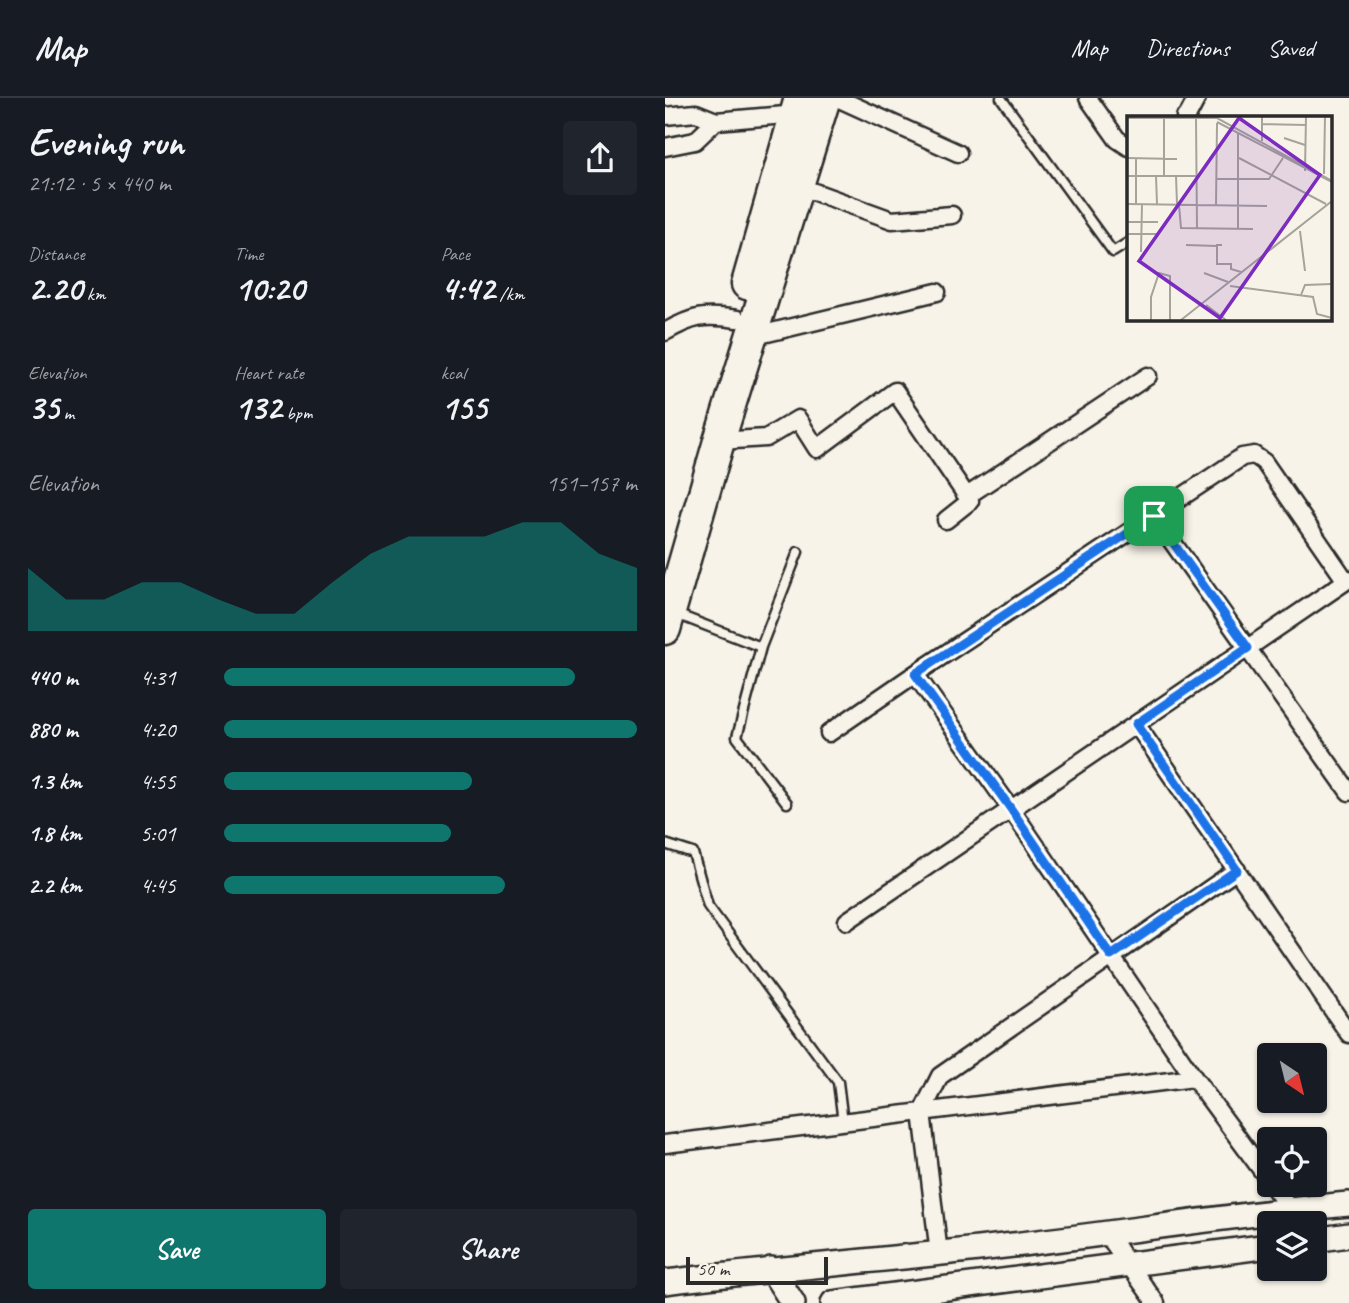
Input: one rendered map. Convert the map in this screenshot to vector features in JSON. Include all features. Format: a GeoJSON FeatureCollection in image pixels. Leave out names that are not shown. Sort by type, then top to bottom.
{"type":"FeatureCollection","features":[{"type":"Feature","properties":{"kind":"highway"},"geometry":{"type":"LineString","coordinates":[[744,328],[798,186],[825,98]]}},
{"type":"Feature","properties":{"kind":"highway"},"geometry":{"type":"LineString","coordinates":[[667,620],[744,328],[798,106]]}},
{"type":"Feature","properties":{"kind":"highway"},"geometry":{"type":"LineString","coordinates":[[665,559],[711,446]]}},
{"type":"Feature","properties":{"kind":"street"},"geometry":{"type":"LineString","coordinates":[[837,98],[958,153]]}},
{"type":"Feature","properties":{"kind":"street"},"geometry":{"type":"LineString","coordinates":[[1088,98],[1117,139],[1127,146]]}},
{"type":"Feature","properties":{"kind":"street"},"geometry":{"type":"LineString","coordinates":[[1186,116],[1197,98]]}},
{"type":"Feature","properties":{"kind":"street"},"geometry":{"type":"LineString","coordinates":[[665,116],[696,113],[716,121],[798,106]]}},
{"type":"Feature","properties":{"kind":"street"},"geometry":{"type":"LineString","coordinates":[[665,147],[695,141],[716,121]]}},
{"type":"Feature","properties":{"kind":"street"},"geometry":{"type":"LineString","coordinates":[[798,186],[892,220],[952,215]]}},
{"type":"Feature","properties":{"kind":"street"},"geometry":{"type":"LineString","coordinates":[[665,332],[684,321],[703,316],[744,328],[937,292]]}},
{"type":"Feature","properties":{"kind":"street"},"geometry":{"type":"LineString","coordinates":[[967,496],[1148,376]]}},
{"type":"Feature","properties":{"kind":"street"},"geometry":{"type":"LineString","coordinates":[[711,446],[766,438],[798,419],[817,449],[895,391],[970,501],[946,520]]}},
{"type":"Feature","properties":{"kind":"street"},"geometry":{"type":"LineString","coordinates":[[829,733],[1242,457],[1254,455],[1264,462],[1348,580],[847,921]]}},
{"type":"Feature","properties":{"kind":"street"},"geometry":{"type":"LineString","coordinates":[[1154,516],[1349,792]]}},
{"type":"Feature","properties":{"kind":"street"},"geometry":{"type":"LineString","coordinates":[[915,674],[1011,809],[1194,1079],[1257,1164]]}},
{"type":"Feature","properties":{"kind":"street"},"geometry":{"type":"LineString","coordinates":[[1136,724],[1349,1034]]}},
{"type":"Feature","properties":{"kind":"street"},"geometry":{"type":"LineString","coordinates":[[939,1254],[922,1112],[940,1076],[1237,870]]}},
{"type":"Feature","properties":{"kind":"street"},"geometry":{"type":"LineString","coordinates":[[665,1144],[1194,1079]]}},
{"type":"Feature","properties":{"kind":"street"},"geometry":{"type":"LineString","coordinates":[[1282,1197],[1294,1211]]}},
{"type":"Feature","properties":{"kind":"street"},"geometry":{"type":"LineString","coordinates":[[1319,1211],[1349,1204]]}},
{"type":"Feature","properties":{"kind":"street"},"geometry":{"type":"LineString","coordinates":[[665,1282],[1257,1220]]}},
{"type":"Feature","properties":{"kind":"street"},"geometry":{"type":"LineString","coordinates":[[1107,1234],[1156,1303]]}},
{"type":"Feature","properties":{"kind":"street"},"geometry":{"type":"LineString","coordinates":[[1327,1236],[1349,1235]]}},
{"type":"Feature","properties":{"kind":"street"},"geometry":{"type":"LineString","coordinates":[[833,1303],[1257,1248]]}},
{"type":"Feature","properties":{"kind":"street"},"geometry":{"type":"LineString","coordinates":[[771,1269],[793,1303]]}},
{"type":"Feature","properties":{"kind":"lane"},"geometry":{"type":"LineString","coordinates":[[1001,98],[1113,253],[1127,243]]}},
{"type":"Feature","properties":{"kind":"lane"},"geometry":{"type":"LineString","coordinates":[[787,803],[737,737],[761,647],[798,552]]}},
{"type":"Feature","properties":{"kind":"lane"},"geometry":{"type":"LineString","coordinates":[[667,620],[761,647]]}},
{"type":"Feature","properties":{"kind":"lane"},"geometry":{"type":"LineString","coordinates":[[665,844],[693,853],[708,906],[838,1082],[843,1122]]}},
{"type":"Feature","properties":{"kind":"route"},"geometry":{"type":"LineString","coordinates":[[1154,516],[1248,648],[1136,724],[1237,870],[1111,956],[915,674],[1154,516]]}}]}
